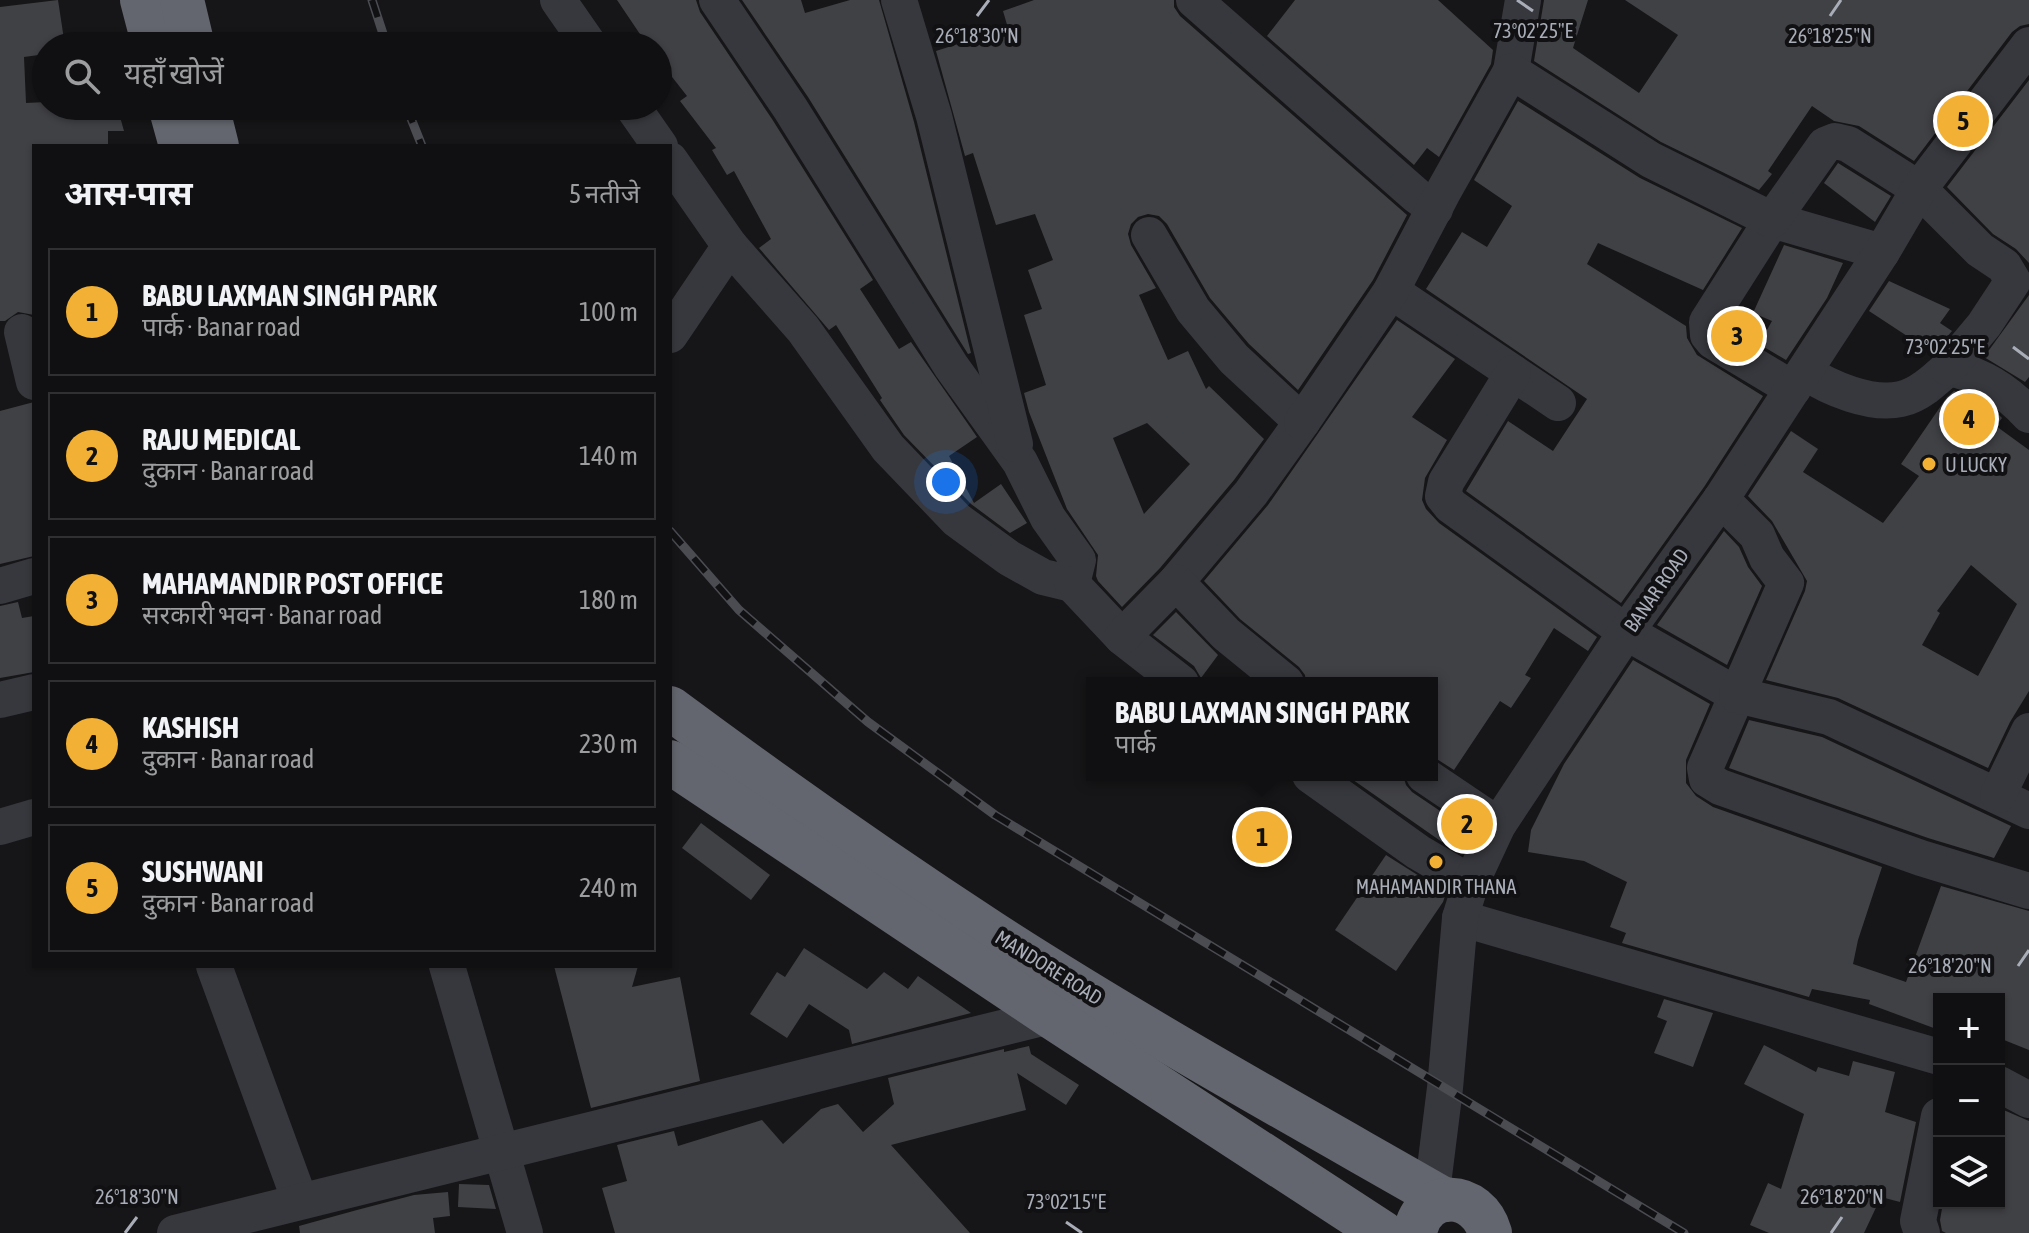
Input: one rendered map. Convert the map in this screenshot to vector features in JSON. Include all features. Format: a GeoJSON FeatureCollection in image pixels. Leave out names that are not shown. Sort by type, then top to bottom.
{"type":"FeatureCollection","features":[{"type":"Feature","properties":{"kind":"highway"},"geometry":{"type":"LineString","coordinates":[[142,0],[150,32]]}},
{"type":"Feature","properties":{"kind":"highway"},"geometry":{"type":"LineString","coordinates":[[182,0],[190,32]]}},
{"type":"Feature","properties":{"kind":"highway"},"geometry":{"type":"LineString","coordinates":[[174,120],[180,144]]}},
{"type":"Feature","properties":{"kind":"highway"},"geometry":{"type":"LineString","coordinates":[[210,120],[216,144]]}},
{"type":"Feature","properties":{"kind":"highway","name":"MANDORE ROAD"},"geometry":{"type":"LineString","coordinates":[[672,709],[843,832],[993,933],[1176,1046],[1438,1196],[1469,1203],[1495,1228]]}},
{"type":"Feature","properties":{"kind":"highway","name":"MANDORE ROAD"},"geometry":{"type":"LineString","coordinates":[[672,763],[1050,1016],[1383,1233]]}},
{"type":"Feature","properties":{"kind":"highway"},"geometry":{"type":"LineString","coordinates":[[1415,1233],[1422,1215],[1438,1196]]}},
{"type":"Feature","properties":{"kind":"street"},"geometry":{"type":"LineString","coordinates":[[558,0],[580,32]]}},
{"type":"Feature","properties":{"kind":"street"},"geometry":{"type":"LineString","coordinates":[[717,0],[790,108],[951,366],[1020,462],[1048,518],[1078,560],[1072,584]]}},
{"type":"Feature","properties":{"kind":"street"},"geometry":{"type":"LineString","coordinates":[[899,0],[934,116],[1020,462]]}},
{"type":"Feature","properties":{"kind":"street"},"geometry":{"type":"LineString","coordinates":[[1194,0],[1435,209]]}},
{"type":"Feature","properties":{"kind":"street"},"geometry":{"type":"LineString","coordinates":[[1122,637],[1176,582],[1251,493],[1391,291],[1511,71],[1523,0]]}},
{"type":"Feature","properties":{"kind":"street","name":"BANAR ROAD"},"geometry":{"type":"LineString","coordinates":[[1438,1196],[1460,918],[1471,883],[1498,825],[1626,632],[1721,499],[1882,252],[1919,189],[2029,45]]}},
{"type":"Feature","properties":{"kind":"street"},"geometry":{"type":"LineString","coordinates":[[1511,71],[1651,160],[1772,220],[1882,252]]}},
{"type":"Feature","properties":{"kind":"street"},"geometry":{"type":"LineString","coordinates":[[642,120],[659,144]]}},
{"type":"Feature","properties":{"kind":"street"},"geometry":{"type":"LineString","coordinates":[[1835,141],[1848,144],[1919,189],[1980,250],[2004,266],[2013,281],[1984,325],[1948,368],[1927,387],[1900,399],[1851,394],[1799,380],[1713,341],[1708,335],[1707,322],[1772,220],[1825,145],[1835,141]]}},
{"type":"Feature","properties":{"kind":"street"},"geometry":{"type":"LineString","coordinates":[[672,163],[730,246],[803,329],[888,448],[957,520],[1009,558],[1043,577],[1072,584],[1122,637],[1173,677]]}},
{"type":"Feature","properties":{"kind":"street"},"geometry":{"type":"LineString","coordinates":[[1149,235],[1193,310],[1234,359],[1302,422]]}},
{"type":"Feature","properties":{"kind":"street"},"geometry":{"type":"LineString","coordinates":[[672,332],[730,246]]}},
{"type":"Feature","properties":{"kind":"street"},"geometry":{"type":"LineString","coordinates":[[1391,291],[1558,403]]}},
{"type":"Feature","properties":{"kind":"street"},"geometry":{"type":"LineString","coordinates":[[19,333],[32,375]]}},
{"type":"Feature","properties":{"kind":"street"},"geometry":{"type":"LineString","coordinates":[[1948,368],[1965,371],[2012,396],[2029,415]]}},
{"type":"Feature","properties":{"kind":"street"},"geometry":{"type":"LineString","coordinates":[[1513,373],[1446,482],[1443,496],[1451,506],[1626,632],[1737,695],[1829,717],[2013,803],[2029,731]]}},
{"type":"Feature","properties":{"kind":"street"},"geometry":{"type":"LineString","coordinates":[[1721,499],[1757,535],[1767,558],[1786,583],[1705,768],[1707,779],[1720,787],[1921,858],[2029,891]]}},
{"type":"Feature","properties":{"kind":"street"},"geometry":{"type":"LineString","coordinates":[[0,586],[32,577]]}},
{"type":"Feature","properties":{"kind":"street"},"geometry":{"type":"LineString","coordinates":[[1176,582],[1226,634],[1279,677]]}},
{"type":"Feature","properties":{"kind":"street"},"geometry":{"type":"LineString","coordinates":[[0,700],[32,692]]}},
{"type":"Feature","properties":{"kind":"street"},"geometry":{"type":"LineString","coordinates":[[1318,781],[1418,852],[1471,883]]}},
{"type":"Feature","properties":{"kind":"street"},"geometry":{"type":"LineString","coordinates":[[1433,781],[1498,825]]}},
{"type":"Feature","properties":{"kind":"street"},"geometry":{"type":"LineString","coordinates":[[0,827],[32,818]]}},
{"type":"Feature","properties":{"kind":"street"},"geometry":{"type":"LineString","coordinates":[[1460,918],[1933,1055]]}},
{"type":"Feature","properties":{"kind":"street"},"geometry":{"type":"LineString","coordinates":[[215,968],[291,1213]]}},
{"type":"Feature","properties":{"kind":"street"},"geometry":{"type":"LineString","coordinates":[[448,968],[525,1233]]}},
{"type":"Feature","properties":{"kind":"street"},"geometry":{"type":"LineString","coordinates":[[175,1233],[291,1213],[501,1151],[1050,1016]]}},
{"type":"Feature","properties":{"kind":"street"},"geometry":{"type":"LineString","coordinates":[[2005,1087],[2029,1100]]}},
{"type":"Feature","properties":{"kind":"street"},"geometry":{"type":"LineString","coordinates":[[1922,1233],[1918,1221],[1935,1137]]}},
{"type":"Feature","properties":{"kind":"building"},"geometry":{"type":"Polygon","coordinates":[[[58,0],[63,32],[32,32],[32,56],[24,57],[26,103],[32,103],[32,120],[121,120],[124,131],[108,131],[108,144],[32,144],[32,315],[18,312],[5,321],[0,321],[0,7],[58,0]]]}},
{"type":"Feature","properties":{"kind":"building"},"geometry":{"type":"Polygon","coordinates":[[[617,0],[696,0],[700,12],[772,119],[873,280],[860,289],[899,349],[911,342],[977,437],[949,456],[974,503],[1001,484],[1027,523],[1010,533],[971,504],[904,435],[836,325],[829,330],[759,248],[771,239],[734,171],[727,175],[712,150],[716,148],[680,101],[687,96],[672,77],[672,32],[639,32],[617,0]]]}},
{"type":"Feature","properties":{"kind":"building"},"geometry":{"type":"Polygon","coordinates":[[[742,0],[801,0],[805,13],[850,0],[879,0],[914,122],[971,353],[968,354],[808,97],[742,0]]]}},
{"type":"Feature","properties":{"kind":"building"},"geometry":{"type":"Polygon","coordinates":[[[1034,0],[1174,0],[1174,7],[1180,16],[1407,215],[1373,280],[1298,390],[1249,344],[1210,298],[1167,224],[1159,216],[1148,214],[1138,217],[1131,224],[1128,234],[1131,245],[1156,288],[1139,295],[1168,360],[1188,351],[1206,389],[1209,386],[1264,439],[1160,568],[1122,607],[1098,581],[1098,555],[1067,509],[1024,393],[1046,385],[1024,315],[1042,309],[1028,270],[1053,260],[1035,214],[996,225],[973,153],[965,156],[936,51],[1008,28],[1003,11],[1034,0]],[[1147,423],[1113,438],[1144,514],[1190,464],[1147,423]]]}},
{"type":"Feature","properties":{"kind":"building"},"geometry":{"type":"Polygon","coordinates":[[[1295,0],[1438,0],[1493,50],[1491,64],[1439,157],[1427,148],[1414,165],[1267,36],[1295,0]]]}},
{"type":"Feature","properties":{"kind":"building"},"geometry":{"type":"Polygon","coordinates":[[[1544,0],[1588,0],[1573,48],[1639,93],[1678,35],[1625,0],[2029,0],[2029,24],[2012,32],[1914,161],[1859,126],[1834,121],[1812,106],[1768,171],[1772,174],[1759,190],[1661,142],[1534,61],[1544,0]]]}},
{"type":"Feature","properties":{"kind":"building"},"geometry":{"type":"Polygon","coordinates":[[[2029,80],[2029,263],[2016,249],[1993,234],[1947,187],[2029,80]]]}},
{"type":"Feature","properties":{"kind":"building"},"geometry":{"type":"Polygon","coordinates":[[[1518,101],[1640,178],[1742,228],[1703,290],[1598,243],[1587,264],[1686,326],[1687,338],[1697,355],[1763,396],[1704,487],[1621,603],[1466,491],[1508,421],[1553,451],[1587,399],[1426,289],[1462,232],[1487,247],[1512,206],[1474,180],[1518,101]]]}},
{"type":"Feature","properties":{"kind":"building"},"geometry":{"type":"Polygon","coordinates":[[[1838,163],[1891,196],[1875,222],[1824,183],[1838,163]]]}},
{"type":"Feature","properties":{"kind":"building"},"geometry":{"type":"Polygon","coordinates":[[[1784,245],[1843,263],[1827,298],[1786,360],[1759,344],[1772,321],[1753,313],[1784,245]]]}},
{"type":"Feature","properties":{"kind":"building"},"geometry":{"type":"Polygon","coordinates":[[[1889,281],[1950,309],[1940,323],[1952,331],[1933,353],[1869,311],[1889,281]]]}},
{"type":"Feature","properties":{"kind":"building"},"geometry":{"type":"Polygon","coordinates":[[[2029,295],[2029,377],[2025,382],[1984,357],[2029,295]]]}},
{"type":"Feature","properties":{"kind":"building"},"geometry":{"type":"Polygon","coordinates":[[[1397,320],[1455,359],[1412,417],[1447,440],[1425,478],[1422,500],[1426,509],[1439,523],[1597,637],[1588,651],[1554,628],[1525,675],[1531,678],[1511,708],[1500,701],[1454,770],[1438,760],[1438,677],[1305,677],[1299,667],[1240,619],[1204,581],[1268,505],[1397,320]]]}},
{"type":"Feature","properties":{"kind":"building"},"geometry":{"type":"Polygon","coordinates":[[[1954,391],[1973,398],[1998,414],[2002,418],[1996,426],[2029,450],[2029,691],[1988,768],[1838,698],[1766,680],[1807,581],[1772,521],[1748,496],[1791,431],[1818,449],[1803,472],[1883,523],[1919,476],[1901,464],[1954,391]],[[1971,565],[1937,611],[1940,613],[1922,645],[1978,676],[2017,604],[1971,565]]]}},
{"type":"Feature","properties":{"kind":"building"},"geometry":{"type":"Polygon","coordinates":[[[32,403],[32,556],[0,564],[0,411],[32,403]]]}},
{"type":"Feature","properties":{"kind":"building"},"geometry":{"type":"Polygon","coordinates":[[[1724,531],[1739,547],[1748,567],[1762,586],[1727,665],[1657,625],[1724,531]]]}},
{"type":"Feature","properties":{"kind":"building"},"geometry":{"type":"Polygon","coordinates":[[[18,602],[22,618],[32,616],[32,672],[0,678],[0,606],[18,602]]]}},
{"type":"Feature","properties":{"kind":"building"},"geometry":{"type":"Polygon","coordinates":[[[1176,612],[1218,655],[1200,677],[1194,666],[1153,635],[1176,612]]]}},
{"type":"Feature","properties":{"kind":"building"},"geometry":{"type":"Polygon","coordinates":[[[1633,660],[1710,704],[1686,760],[1686,783],[1696,796],[1713,807],[1882,867],[1853,964],[1906,982],[1941,886],[2029,911],[2029,1050],[2005,1040],[2005,993],[1933,993],[1933,1028],[1869,1004],[1870,1000],[1812,989],[1809,997],[1622,943],[1626,933],[1610,927],[1627,882],[1584,861],[1528,852],[1531,830],[1564,764],[1633,660]]]}},
{"type":"Feature","properties":{"kind":"building"},"geometry":{"type":"Polygon","coordinates":[[[1749,720],[1822,737],[2011,826],[1994,858],[1729,768],[1749,720]]]}},
{"type":"Feature","properties":{"kind":"building"},"geometry":{"type":"Polygon","coordinates":[[[1355,781],[1405,781],[1412,792],[1455,821],[1442,842],[1355,781]]]}},
{"type":"Feature","properties":{"kind":"building"},"geometry":{"type":"Polygon","coordinates":[[[701,823],[770,875],[751,900],[682,848],[701,823]]]}},
{"type":"Feature","properties":{"kind":"building"},"geometry":{"type":"Polygon","coordinates":[[[1386,855],[1446,893],[1396,971],[1335,930],[1386,855]]]}},
{"type":"Feature","properties":{"kind":"building"},"geometry":{"type":"Polygon","coordinates":[[[804,948],[867,989],[884,972],[908,989],[918,976],[971,1013],[852,1044],[849,1030],[809,1004],[787,1038],[750,1014],[777,972],[785,977],[804,948]]]}},
{"type":"Feature","properties":{"kind":"building"},"geometry":{"type":"Polygon","coordinates":[[[555,968],[637,968],[632,987],[680,977],[700,1081],[591,1108],[555,968]]]}},
{"type":"Feature","properties":{"kind":"building"},"geometry":{"type":"Polygon","coordinates":[[[1664,999],[1713,1013],[1693,1067],[1654,1053],[1667,1021],[1657,1017],[1664,999]]]}},
{"type":"Feature","properties":{"kind":"building"},"geometry":{"type":"Polygon","coordinates":[[[1764,1045],[1816,1072],[1818,1067],[1849,1076],[1853,1061],[1895,1072],[1885,1112],[1916,1122],[1900,1202],[1881,1197],[1864,1233],[1769,1233],[1750,1225],[1768,1183],[1781,1189],[1804,1114],[1744,1084],[1764,1045]]]}},
{"type":"Feature","properties":{"kind":"building"},"geometry":{"type":"Polygon","coordinates":[[[1029,1046],[1031,1054],[1079,1085],[1066,1105],[1017,1073],[1026,1110],[891,1145],[970,1233],[615,1233],[602,1188],[627,1181],[617,1145],[674,1131],[678,1146],[762,1120],[783,1144],[821,1109],[838,1104],[863,1132],[894,1104],[888,1078],[1004,1049],[1004,1052],[1029,1046]]]}},
{"type":"Feature","properties":{"kind":"building"},"geometry":{"type":"Polygon","coordinates":[[[2005,1111],[2029,1121],[2029,1233],[1946,1233],[1942,1231],[1942,1209],[2005,1209],[2005,1111]]]}},
{"type":"Feature","properties":{"kind":"building"},"geometry":{"type":"Polygon","coordinates":[[[459,1184],[489,1185],[496,1209],[458,1207],[459,1184]]]}},
{"type":"Feature","properties":{"kind":"building"},"geometry":{"type":"Polygon","coordinates":[[[448,1192],[450,1216],[433,1218],[435,1233],[300,1233],[299,1226],[414,1195],[448,1192]]]}},
{"type":"Feature","properties":{"kind":"railway"},"geometry":{"type":"LineString","coordinates":[[372,0],[382,32]]}},
{"type":"Feature","properties":{"kind":"railway"},"geometry":{"type":"LineString","coordinates":[[412,120],[421,144]]}},
{"type":"Feature","properties":{"kind":"railway"},"geometry":{"type":"LineString","coordinates":[[672,533],[739,610],[868,722],[995,815],[1684,1233]]}},
{"type":"Feature","properties":{"kind":"place","name":"SUSHWANI"},"geometry":{"type":"Point","coordinates":[1963,121]}},
{"type":"Feature","properties":{"kind":"place","name":"MAHAMANDIR POST OFFICE"},"geometry":{"type":"Point","coordinates":[1737,336]}},
{"type":"Feature","properties":{"kind":"place","name":"KASHISH"},"geometry":{"type":"Point","coordinates":[1969,419]}},
{"type":"Feature","properties":{"kind":"place","name":"U LUCKY"},"geometry":{"type":"Point","coordinates":[1929,464]}},
{"type":"Feature","properties":{"kind":"place","name":"RAJU MEDICAL"},"geometry":{"type":"Point","coordinates":[1467,824]}},
{"type":"Feature","properties":{"kind":"place","name":"BABU LAXMAN SINGH PARK"},"geometry":{"type":"Point","coordinates":[1262,837]}},
{"type":"Feature","properties":{"kind":"place","name":"MAHAMANDIR THANA"},"geometry":{"type":"Point","coordinates":[1436,862]}}]}
